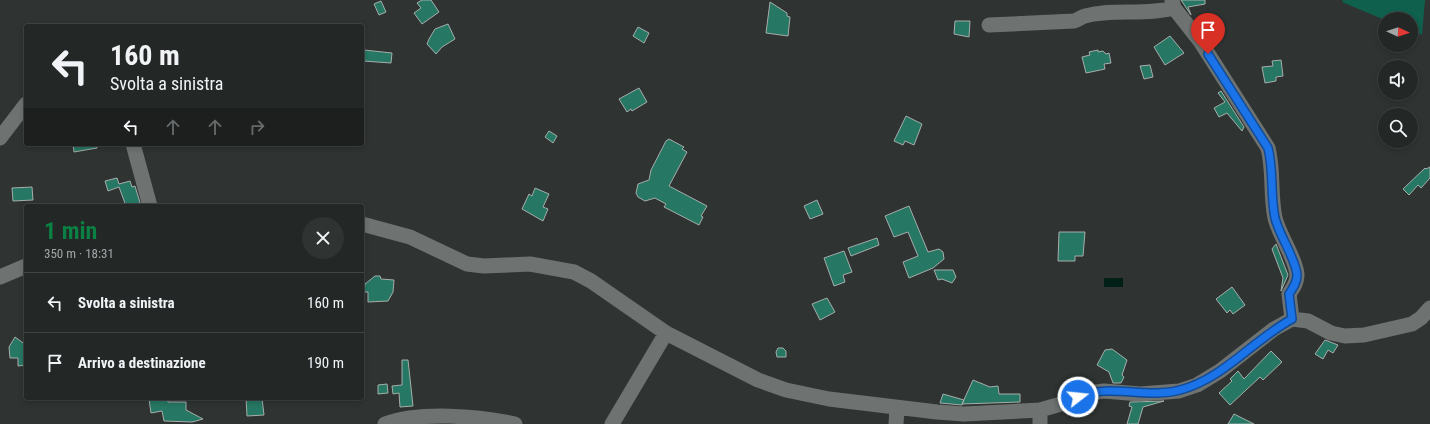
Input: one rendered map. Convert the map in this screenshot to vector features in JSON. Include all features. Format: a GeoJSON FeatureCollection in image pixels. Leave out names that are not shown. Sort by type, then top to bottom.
{"type":"FeatureCollection","features":[{"type":"Feature","properties":{"kind":"street"},"geometry":{"type":"LineString","coordinates":[[989,25],[1074,21],[1083,16],[1094,14],[1152,13],[1173,4],[1200,41],[1268,148],[1271,163],[1271,194],[1275,217],[1297,273],[1296,284],[1289,294],[1292,319]]}},
{"type":"Feature","properties":{"kind":"street"},"geometry":{"type":"LineString","coordinates":[[0,138],[24,107]]}},
{"type":"Feature","properties":{"kind":"street"},"geometry":{"type":"LineString","coordinates":[[134,146],[149,204]]}},
{"type":"Feature","properties":{"kind":"street"},"geometry":{"type":"LineString","coordinates":[[364,225],[410,237],[467,264],[484,266],[530,264],[574,272],[591,281],[666,333],[758,380],[786,390],[829,399],[897,408],[964,414],[1040,417],[1088,393],[1104,391],[1140,394],[1179,391],[1198,385],[1220,371],[1274,329],[1292,319],[1308,321],[1331,333],[1345,336],[1364,335],[1412,324],[1421,318],[1430,308]]}},
{"type":"Feature","properties":{"kind":"street"},"geometry":{"type":"LineString","coordinates":[[0,277],[24,267]]}},
{"type":"Feature","properties":{"kind":"street"},"geometry":{"type":"LineString","coordinates":[[612,424],[666,333]]}},
{"type":"Feature","properties":{"kind":"street"},"geometry":{"type":"LineString","coordinates":[[896,424],[897,408]]}},
{"type":"Feature","properties":{"kind":"street"},"geometry":{"type":"LineString","coordinates":[[385,424],[415,418],[458,417],[515,424]]}},
{"type":"Feature","properties":{"kind":"green space"},"geometry":{"type":"Polygon","coordinates":[[[1343,0],[1425,0],[1422,35],[1418,33],[1418,12],[1378,12],[1378,17],[1342,2],[1343,0]]]}},
{"type":"Feature","properties":{"kind":"shaded area"},"geometry":{"type":"Polygon","coordinates":[[[1104,278],[1123,278],[1123,287],[1104,287],[1104,278]]]}},
{"type":"Feature","properties":{"kind":"building"},"geometry":{"type":"Polygon","coordinates":[[[422,0],[431,0],[439,12],[422,24],[414,13],[421,8],[417,3],[422,0]]]}},
{"type":"Feature","properties":{"kind":"building"},"geometry":{"type":"Polygon","coordinates":[[[1181,0],[1205,0],[1205,4],[1188,7],[1191,15],[1181,0]]]}},
{"type":"Feature","properties":{"kind":"building"},"geometry":{"type":"Polygon","coordinates":[[[381,1],[386,12],[379,15],[374,4],[381,1]]]}},
{"type":"Feature","properties":{"kind":"building"},"geometry":{"type":"Polygon","coordinates":[[[770,2],[787,13],[787,16],[790,17],[788,36],[766,33],[770,2]]]}},
{"type":"Feature","properties":{"kind":"building"},"geometry":{"type":"Polygon","coordinates":[[[955,21],[970,21],[969,37],[954,34],[955,21]]]}},
{"type":"Feature","properties":{"kind":"building"},"geometry":{"type":"Polygon","coordinates":[[[448,24],[455,39],[442,47],[436,54],[427,44],[429,39],[435,29],[448,24]]]}},
{"type":"Feature","properties":{"kind":"building"},"geometry":{"type":"Polygon","coordinates":[[[638,27],[649,33],[644,43],[633,36],[638,27]]]}},
{"type":"Feature","properties":{"kind":"building"},"geometry":{"type":"Polygon","coordinates":[[[1170,36],[1184,53],[1165,65],[1154,47],[1170,36]]]}},
{"type":"Feature","properties":{"kind":"building"},"geometry":{"type":"Polygon","coordinates":[[[364,50],[392,53],[391,63],[364,61],[364,50]]]}},
{"type":"Feature","properties":{"kind":"building"},"geometry":{"type":"Polygon","coordinates":[[[1098,50],[1098,52],[1103,51],[1106,54],[1109,53],[1111,63],[1104,64],[1105,69],[1086,73],[1082,57],[1090,55],[1089,52],[1098,50]]]}},
{"type":"Feature","properties":{"kind":"building"},"geometry":{"type":"Polygon","coordinates":[[[1281,60],[1283,76],[1276,77],[1276,81],[1265,83],[1262,67],[1273,66],[1272,61],[1281,60]]]}},
{"type":"Feature","properties":{"kind":"building"},"geometry":{"type":"Polygon","coordinates":[[[1150,65],[1153,77],[1144,79],[1140,66],[1150,65]]]}},
{"type":"Feature","properties":{"kind":"building"},"geometry":{"type":"Polygon","coordinates":[[[639,88],[647,102],[632,111],[631,109],[627,112],[619,99],[639,88]]]}},
{"type":"Feature","properties":{"kind":"building"},"geometry":{"type":"Polygon","coordinates":[[[1221,91],[1244,127],[1242,131],[1227,113],[1219,117],[1214,108],[1225,102],[1218,93],[1221,91]]]}},
{"type":"Feature","properties":{"kind":"building"},"geometry":{"type":"Polygon","coordinates":[[[906,116],[922,124],[914,145],[905,141],[903,145],[894,141],[906,116]]]}},
{"type":"Feature","properties":{"kind":"building"},"geometry":{"type":"Polygon","coordinates":[[[549,131],[557,136],[553,143],[545,137],[549,131]]]}},
{"type":"Feature","properties":{"kind":"building"},"geometry":{"type":"Polygon","coordinates":[[[669,139],[684,147],[682,149],[687,152],[669,186],[707,206],[701,216],[703,217],[699,225],[664,207],[666,204],[655,198],[645,201],[638,197],[636,193],[638,184],[649,180],[651,170],[666,141],[669,139]]]}},
{"type":"Feature","properties":{"kind":"building"},"geometry":{"type":"Polygon","coordinates":[[[73,146],[96,146],[97,148],[74,152],[73,146]]]}},
{"type":"Feature","properties":{"kind":"building"},"geometry":{"type":"Polygon","coordinates":[[[1430,167],[1430,178],[1421,188],[1418,185],[1409,195],[1403,189],[1425,168],[1430,167]]]}},
{"type":"Feature","properties":{"kind":"building"},"geometry":{"type":"Polygon","coordinates":[[[117,178],[119,184],[130,181],[132,187],[135,186],[140,204],[125,204],[119,187],[108,191],[105,181],[117,178]]]}},
{"type":"Feature","properties":{"kind":"building"},"geometry":{"type":"Polygon","coordinates":[[[32,187],[33,200],[13,201],[12,188],[32,187]]]}},
{"type":"Feature","properties":{"kind":"building"},"geometry":{"type":"Polygon","coordinates":[[[535,188],[549,194],[543,207],[548,209],[543,221],[522,209],[529,194],[532,196],[535,188]]]}},
{"type":"Feature","properties":{"kind":"building"},"geometry":{"type":"Polygon","coordinates":[[[817,200],[823,214],[810,219],[804,206],[817,200]]]}},
{"type":"Feature","properties":{"kind":"building"},"geometry":{"type":"Polygon","coordinates":[[[909,206],[928,252],[939,249],[943,252],[944,259],[933,268],[909,278],[903,262],[918,256],[908,232],[894,237],[885,216],[909,206]]]}},
{"type":"Feature","properties":{"kind":"building"},"geometry":{"type":"Polygon","coordinates":[[[1059,232],[1085,232],[1083,256],[1075,256],[1075,261],[1058,261],[1059,232]]]}},
{"type":"Feature","properties":{"kind":"building"},"geometry":{"type":"Polygon","coordinates":[[[877,238],[879,245],[851,256],[848,248],[877,238]]]}},
{"type":"Feature","properties":{"kind":"building"},"geometry":{"type":"Polygon","coordinates":[[[1276,244],[1288,275],[1281,291],[1283,278],[1272,249],[1276,244]]]}},
{"type":"Feature","properties":{"kind":"building"},"geometry":{"type":"Polygon","coordinates":[[[844,251],[852,272],[843,275],[845,282],[834,286],[824,258],[844,251]]]}},
{"type":"Feature","properties":{"kind":"building"},"geometry":{"type":"Polygon","coordinates":[[[934,270],[953,270],[956,277],[952,283],[942,279],[938,280],[934,270]]]}},
{"type":"Feature","properties":{"kind":"building"},"geometry":{"type":"Polygon","coordinates":[[[375,276],[380,276],[381,279],[394,280],[393,292],[388,301],[368,302],[368,292],[364,292],[365,284],[375,276]]]}},
{"type":"Feature","properties":{"kind":"building"},"geometry":{"type":"Polygon","coordinates":[[[1232,287],[1245,305],[1233,314],[1230,310],[1227,313],[1216,299],[1232,287]]]}},
{"type":"Feature","properties":{"kind":"building"},"geometry":{"type":"Polygon","coordinates":[[[827,298],[835,312],[820,320],[812,304],[827,298]]]}},
{"type":"Feature","properties":{"kind":"building"},"geometry":{"type":"Polygon","coordinates":[[[15,337],[24,344],[24,365],[18,366],[18,358],[10,358],[9,347],[15,337]]]}},
{"type":"Feature","properties":{"kind":"building"},"geometry":{"type":"Polygon","coordinates":[[[1325,340],[1338,345],[1333,353],[1328,350],[1323,359],[1315,354],[1325,340]]]}},
{"type":"Feature","properties":{"kind":"building"},"geometry":{"type":"Polygon","coordinates":[[[778,348],[783,348],[786,351],[786,357],[777,357],[776,352],[778,348]]]}},
{"type":"Feature","properties":{"kind":"building"},"geometry":{"type":"Polygon","coordinates":[[[1112,349],[1127,360],[1122,375],[1124,377],[1121,383],[1113,383],[1109,372],[1097,365],[1105,350],[1112,349]]]}},
{"type":"Feature","properties":{"kind":"building"},"geometry":{"type":"Polygon","coordinates":[[[1271,351],[1282,362],[1263,380],[1260,377],[1230,405],[1219,393],[1232,381],[1230,379],[1238,371],[1244,379],[1271,351]]]}},
{"type":"Feature","properties":{"kind":"building"},"geometry":{"type":"Polygon","coordinates":[[[402,360],[408,360],[413,406],[400,407],[399,393],[393,394],[392,386],[402,385],[402,360]]]}},
{"type":"Feature","properties":{"kind":"building"},"geometry":{"type":"Polygon","coordinates":[[[973,380],[990,387],[998,386],[999,394],[1020,394],[1020,402],[962,404],[973,380]]]}},
{"type":"Feature","properties":{"kind":"building"},"geometry":{"type":"Polygon","coordinates":[[[387,384],[388,393],[378,394],[378,385],[387,384]]]}},
{"type":"Feature","properties":{"kind":"building"},"geometry":{"type":"Polygon","coordinates":[[[943,394],[964,400],[962,405],[940,403],[943,394]]]}},
{"type":"Feature","properties":{"kind":"building"},"geometry":{"type":"Polygon","coordinates":[[[149,400],[186,402],[186,410],[203,419],[192,422],[164,421],[162,411],[151,413],[149,400]]]}},
{"type":"Feature","properties":{"kind":"building"},"geometry":{"type":"Polygon","coordinates":[[[246,400],[262,400],[264,415],[247,416],[246,400]]]}},
{"type":"Feature","properties":{"kind":"building"},"geometry":{"type":"Polygon","coordinates":[[[1164,401],[1143,407],[1138,424],[1127,424],[1132,407],[1129,406],[1130,402],[1164,401]]]}},
{"type":"Feature","properties":{"kind":"building"},"geometry":{"type":"Polygon","coordinates":[[[1234,414],[1254,424],[1228,424],[1234,414]]]}},
{"type":"Feature","properties":{"kind":"route"},"geometry":{"type":"LineString","coordinates":[[1078,397],[1088,393],[1104,391],[1140,394],[1163,393],[1179,391],[1198,385],[1220,371],[1274,329],[1292,319],[1289,294],[1296,284],[1297,273],[1275,217],[1271,194],[1271,163],[1268,148],[1208,54]]}}]}
